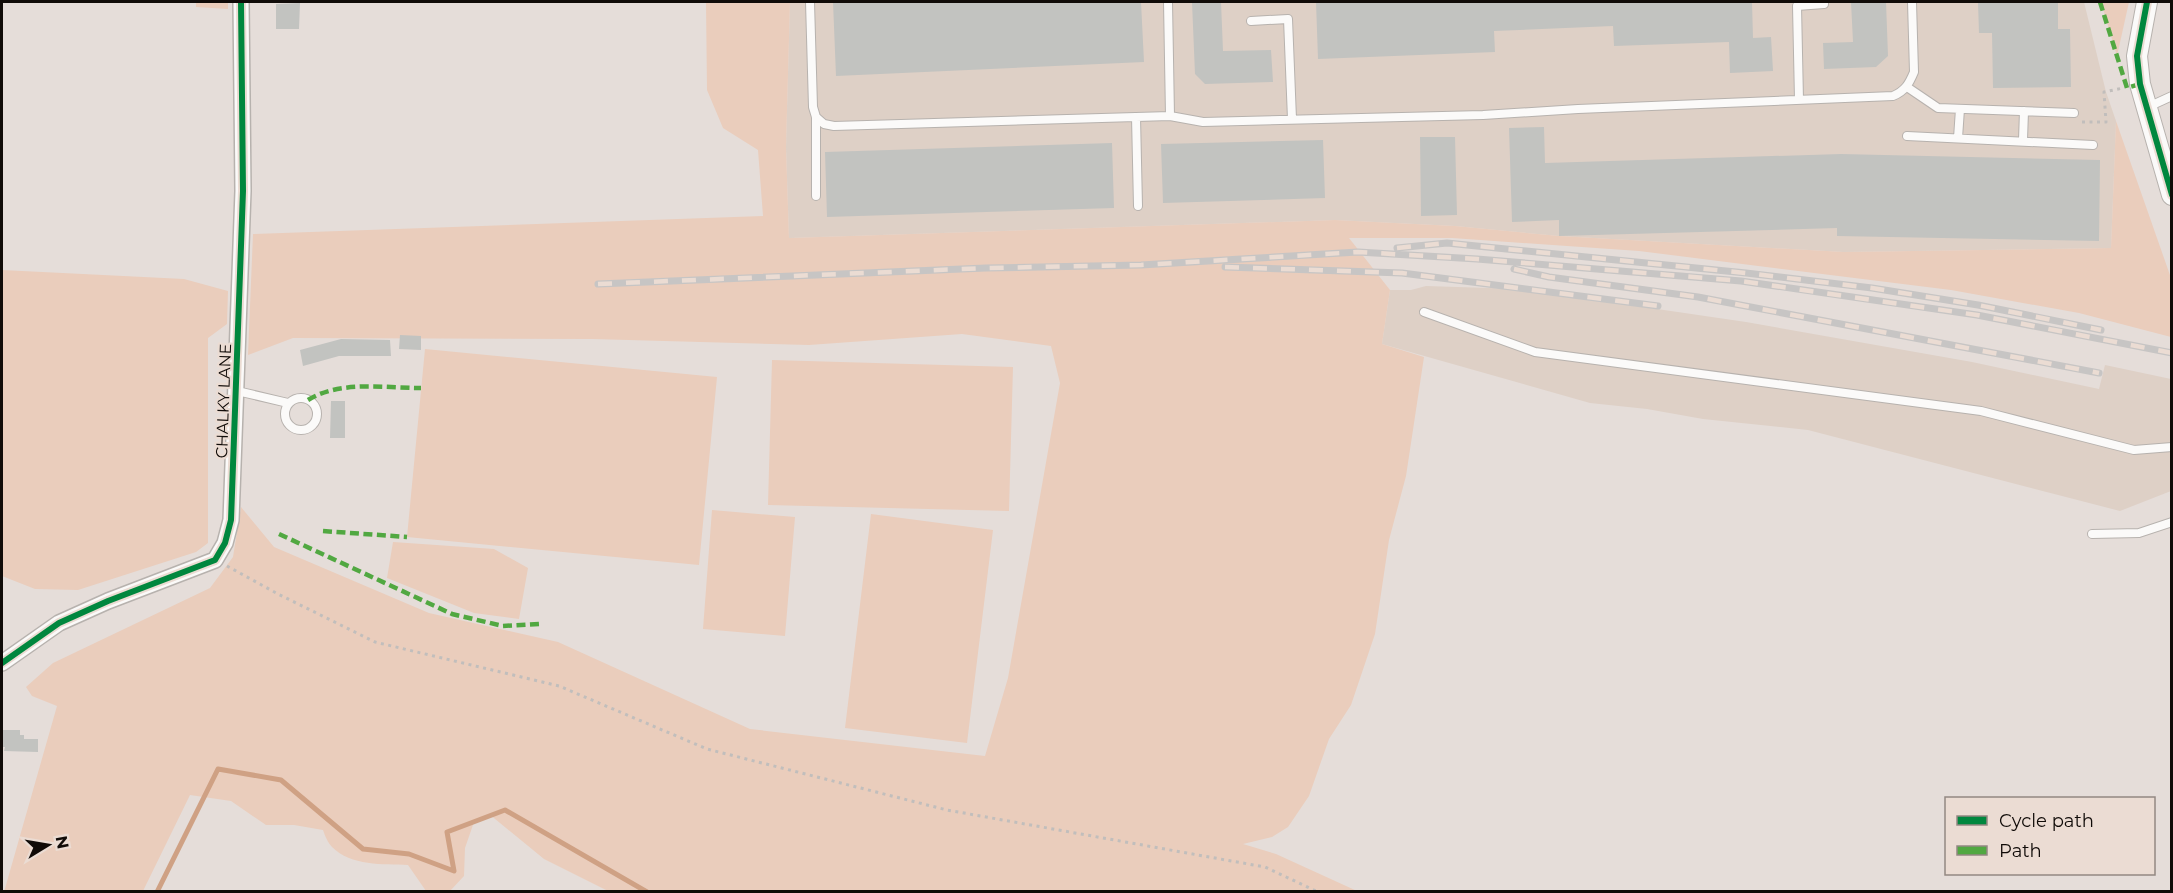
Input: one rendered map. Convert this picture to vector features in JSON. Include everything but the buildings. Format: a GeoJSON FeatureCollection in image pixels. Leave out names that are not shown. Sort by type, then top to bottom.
{"type":"FeatureCollection","features":[{"type":"Feature","properties":{"kind":"street","name":"CHALKY LANE"},"geometry":{"type":"LineString","coordinates":[[215,560],[225,543],[231,520],[243,191],[241,2]]}},
{"type":"Feature","properties":{"kind":"street"},"geometry":{"type":"LineString","coordinates":[[2147,2],[2137,56],[2140,84],[2172,195]]}},
{"type":"Feature","properties":{"kind":"street"},"geometry":{"type":"LineString","coordinates":[[2,663],[59,623],[108,601],[215,560]]}},
{"type":"Feature","properties":{"kind":"lane"},"geometry":{"type":"LineString","coordinates":[[810,2],[813,107],[816,117],[816,196]]}},
{"type":"Feature","properties":{"kind":"lane"},"geometry":{"type":"LineString","coordinates":[[1168,2],[1170,117]]}},
{"type":"Feature","properties":{"kind":"lane"},"geometry":{"type":"LineString","coordinates":[[1799,100],[1797,6],[1824,4],[1824,2]]}},
{"type":"Feature","properties":{"kind":"lane"},"geometry":{"type":"LineString","coordinates":[[816,117],[824,124],[834,126],[1136,117],[1170,117],[1203,122],[1483,115],[1588,108],[1893,96],[1907,87],[1914,72],[1912,2]]}},
{"type":"Feature","properties":{"kind":"lane"},"geometry":{"type":"LineString","coordinates":[[1251,21],[1288,19],[1292,119]]}},
{"type":"Feature","properties":{"kind":"lane"},"geometry":{"type":"LineString","coordinates":[[1907,87],[1938,108],[2074,113]]}},
{"type":"Feature","properties":{"kind":"lane"},"geometry":{"type":"LineString","coordinates":[[2147,107],[2172,96]]}},
{"type":"Feature","properties":{"kind":"lane"},"geometry":{"type":"LineString","coordinates":[[1958,138],[1960,109]]}},
{"type":"Feature","properties":{"kind":"lane"},"geometry":{"type":"LineString","coordinates":[[2023,140],[2024,111]]}},
{"type":"Feature","properties":{"kind":"lane"},"geometry":{"type":"LineString","coordinates":[[1136,117],[1138,206]]}},
{"type":"Feature","properties":{"kind":"lane"},"geometry":{"type":"LineString","coordinates":[[1907,136],[2093,145]]}},
{"type":"Feature","properties":{"kind":"lane"},"geometry":{"type":"LineString","coordinates":[[1424,312],[1535,352],[1981,411],[2134,450],[2172,447]]}},
{"type":"Feature","properties":{"kind":"lane"},"geometry":{"type":"LineString","coordinates":[[237,391],[288,404],[298,398],[308,400],[313,403],[317,414],[314,424],[305,430],[291,427],[287,423],[285,413],[288,404]]}},
{"type":"Feature","properties":{"kind":"lane"},"geometry":{"type":"LineString","coordinates":[[2092,534],[2139,533],[2172,522]]}},
{"type":"Feature","properties":{"kind":"path"},"geometry":{"type":"LineString","coordinates":[[2071,122],[2106,122],[2104,92],[2127,88]]}},
{"type":"Feature","properties":{"kind":"path"},"geometry":{"type":"LineString","coordinates":[[215,560],[375,642],[559,686],[707,749],[947,810],[1265,867],[1318,891]]}},
{"type":"Feature","properties":{"kind":"shaded area"},"geometry":{"type":"Polygon","coordinates":[[[196,2],[228,2],[228,9],[196,7],[196,2]]]}},
{"type":"Feature","properties":{"kind":"shaded area"},"geometry":{"type":"Polygon","coordinates":[[[706,2],[790,2],[786,147],[789,238],[1335,220],[1455,226],[1559,236],[1844,252],[2111,248],[2116,121],[2171,278],[2171,337],[2079,313],[1951,290],[1639,251],[1452,238],[1349,238],[1390,290],[1382,344],[1424,357],[1406,476],[1389,540],[1375,634],[1351,705],[1329,739],[1309,796],[1288,827],[1272,837],[1243,844],[1276,854],[1357,891],[608,891],[544,859],[489,814],[474,822],[465,848],[464,876],[450,891],[426,891],[408,865],[368,863],[348,858],[332,847],[323,830],[294,825],[266,825],[231,801],[190,795],[143,891],[4,892],[57,706],[32,696],[26,687],[53,663],[210,588],[233,557],[241,507],[274,547],[429,613],[558,642],[750,729],[985,756],[1008,678],[1060,383],[1051,346],[962,334],[809,345],[592,339],[293,338],[248,355],[253,234],[763,216],[758,150],[723,128],[707,90],[706,2]]]}},
{"type":"Feature","properties":{"kind":"shaded area"},"geometry":{"type":"Polygon","coordinates":[[[790,2],[2084,2],[2106,92],[2116,121],[2111,248],[1844,252],[1559,236],[1455,226],[1335,220],[789,238],[786,147],[790,2]]]}},
{"type":"Feature","properties":{"kind":"shaded area"},"geometry":{"type":"Polygon","coordinates":[[[2101,2],[2129,2],[2117,56],[2101,2]]]}},
{"type":"Feature","properties":{"kind":"shaded area"},"geometry":{"type":"Polygon","coordinates":[[[2,270],[184,279],[228,291],[227,324],[208,338],[208,543],[196,552],[78,590],[35,589],[2,576],[2,270]]]}},
{"type":"Feature","properties":{"kind":"shaded area"},"geometry":{"type":"Polygon","coordinates":[[[1426,286],[1520,289],[1746,322],[1972,362],[2099,389],[2105,365],[2171,379],[2171,491],[2120,511],[1808,430],[1703,419],[1647,409],[1590,403],[1382,344],[1390,290],[1411,290],[1426,286]]]}},
{"type":"Feature","properties":{"kind":"shaded area"},"geometry":{"type":"Polygon","coordinates":[[[425,349],[717,377],[699,565],[407,537],[425,349]]]}},
{"type":"Feature","properties":{"kind":"shaded area"},"geometry":{"type":"Polygon","coordinates":[[[772,360],[1013,367],[1009,511],[768,505],[772,360]]]}},
{"type":"Feature","properties":{"kind":"shaded area"},"geometry":{"type":"Polygon","coordinates":[[[712,510],[795,517],[785,636],[703,629],[712,510]]]}},
{"type":"Feature","properties":{"kind":"shaded area"},"geometry":{"type":"Polygon","coordinates":[[[871,514],[993,530],[967,743],[845,728],[871,514]]]}},
{"type":"Feature","properties":{"kind":"shaded area"},"geometry":{"type":"Polygon","coordinates":[[[393,542],[494,549],[528,568],[519,619],[474,613],[387,578],[393,542]]]}},
{"type":"Feature","properties":{"kind":"waterway"},"geometry":{"type":"LineString","coordinates":[[157,892],[218,769],[281,780],[363,849],[409,854],[454,871],[447,832],[505,810],[647,892]]}},
{"type":"Feature","properties":{"kind":"railway"},"geometry":{"type":"LineString","coordinates":[[1397,248],[1447,243],[1746,273],[1872,288],[1978,305],[2101,330]]}},
{"type":"Feature","properties":{"kind":"railway"},"geometry":{"type":"LineString","coordinates":[[598,284],[986,268],[1141,265],[1358,252],[1477,259],[1741,281],[1977,315],[2172,353]]}},
{"type":"Feature","properties":{"kind":"railway"},"geometry":{"type":"LineString","coordinates":[[1225,267],[1402,273],[1658,306]]}},
{"type":"Feature","properties":{"kind":"railway"},"geometry":{"type":"LineString","coordinates":[[1514,269],[1549,277],[1698,297],[2099,373]]}},
{"type":"Feature","properties":{"kind":"marked path"},"geometry":{"type":"LineString","coordinates":[[2100,2],[2127,88],[2140,84]]}},
{"type":"Feature","properties":{"kind":"marked path"},"geometry":{"type":"LineString","coordinates":[[308,400],[348,387],[421,388]]}},
{"type":"Feature","properties":{"kind":"marked path"},"geometry":{"type":"LineString","coordinates":[[323,531],[407,537]]}},
{"type":"Feature","properties":{"kind":"marked path"},"geometry":{"type":"LineString","coordinates":[[279,534],[452,614],[503,626],[539,624]]}},
{"type":"Feature","properties":{"kind":"cycle path"},"geometry":{"type":"LineString","coordinates":[[2,663],[59,623],[108,601],[215,560],[225,543],[231,520],[243,191],[241,2]]}},
{"type":"Feature","properties":{"kind":"cycle path"},"geometry":{"type":"LineString","coordinates":[[2147,2],[2137,56],[2140,84],[2172,195]]}}]}
